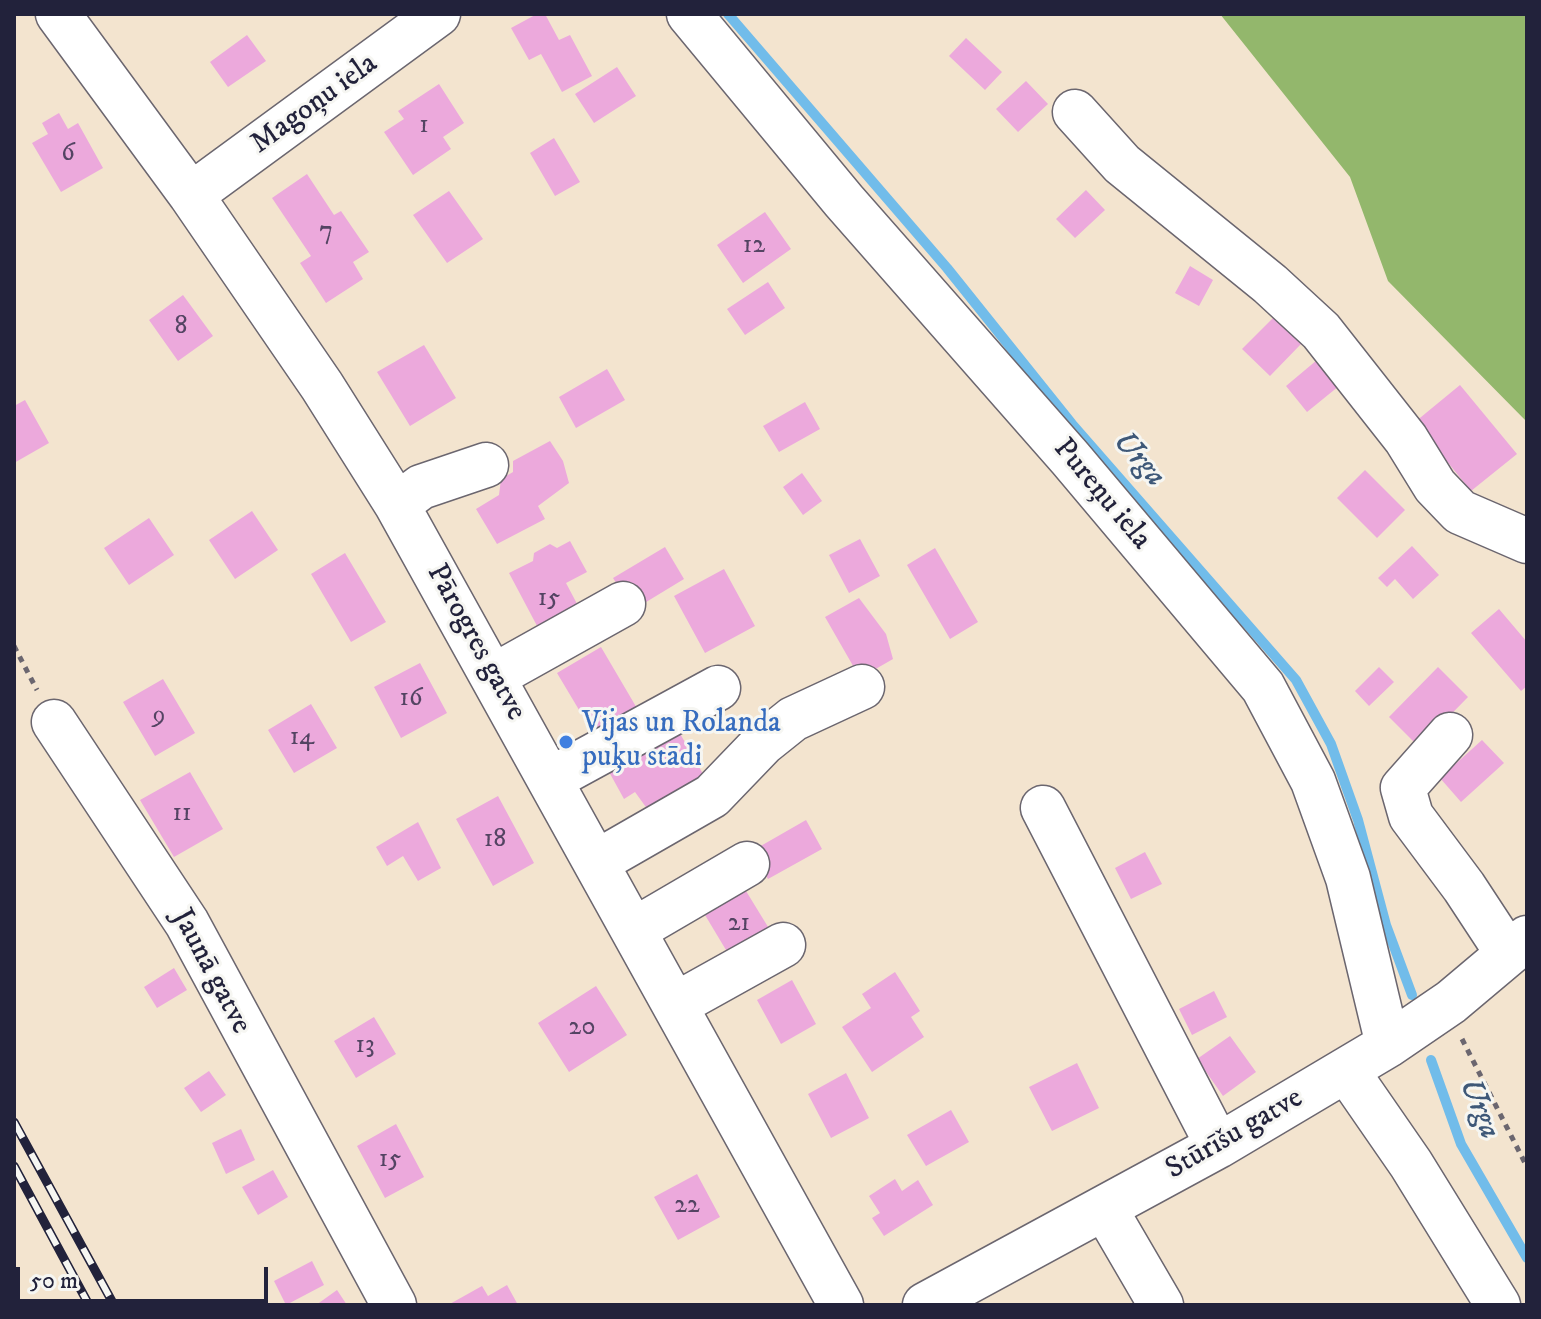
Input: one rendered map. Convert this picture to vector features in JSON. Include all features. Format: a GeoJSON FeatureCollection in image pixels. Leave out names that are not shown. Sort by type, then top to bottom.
{"type":"FeatureCollection","features":[{"type":"Feature","properties":{"kind":"street","name":"Pārogres gatve"},"geometry":{"type":"LineString","coordinates":[[58,14],[191,195],[322,386],[397,505],[677,1004],[841,1305]]}},
{"type":"Feature","properties":{"kind":"street","name":"Magoņu iela"},"geometry":{"type":"LineString","coordinates":[[191,195],[438,14]]}},
{"type":"Feature","properties":{"kind":"street","name":"Pureņu iela"},"geometry":{"type":"LineString","coordinates":[[689,14],[844,201],[1070,458],[1263,687],[1313,781],[1348,878],[1388,1045]]}},
{"type":"Feature","properties":{"kind":"street"},"geometry":{"type":"LineString","coordinates":[[1075,112],[1122,164],[1270,284],[1321,331],[1406,439],[1435,486],[1460,512],[1527,541]]}},
{"type":"Feature","properties":{"kind":"street"},"geometry":{"type":"LineString","coordinates":[[397,505],[421,487],[486,465]]}},
{"type":"Feature","properties":{"kind":"street"},"geometry":{"type":"LineString","coordinates":[[494,676],[623,604]]}},
{"type":"Feature","properties":{"kind":"street"},"geometry":{"type":"LineString","coordinates":[[597,862],[712,796],[763,743],[793,719],[862,687]]}},
{"type":"Feature","properties":{"kind":"street"},"geometry":{"type":"LineString","coordinates":[[551,779],[718,688]]}},
{"type":"Feature","properties":{"kind":"street","name":"Jaunā gatve"},"geometry":{"type":"LineString","coordinates":[[54,722],[187,923],[254,1054],[394,1305]]}},
{"type":"Feature","properties":{"kind":"street"},"geometry":{"type":"LineString","coordinates":[[1450,735],[1403,788],[1411,816],[1464,887],[1517,946]]}},
{"type":"Feature","properties":{"kind":"street"},"geometry":{"type":"LineString","coordinates":[[1043,808],[1197,1100],[1218,1146]]}},
{"type":"Feature","properties":{"kind":"street"},"geometry":{"type":"LineString","coordinates":[[634,930],[747,864]]}},
{"type":"Feature","properties":{"kind":"street"},"geometry":{"type":"LineString","coordinates":[[677,1004],[783,945]]}},
{"type":"Feature","properties":{"kind":"street","name":"Stūrīšu gatve"},"geometry":{"type":"LineString","coordinates":[[925,1305],[1218,1146],[1388,1045],[1451,1002],[1517,946]]}},
{"type":"Feature","properties":{"kind":"street"},"geometry":{"type":"LineString","coordinates":[[1346,1070],[1411,1164],[1498,1305]]}},
{"type":"Feature","properties":{"kind":"street"},"geometry":{"type":"LineString","coordinates":[[1105,1209],[1161,1305]]}},
{"type":"Feature","properties":{"kind":"path"},"geometry":{"type":"LineString","coordinates":[[14,646],[54,722]]}},
{"type":"Feature","properties":{"kind":"path"},"geometry":{"type":"LineString","coordinates":[[1451,1002],[1463,1043],[1527,1167]]}},
{"type":"Feature","properties":{"kind":"green space"},"geometry":{"type":"Polygon","coordinates":[[[1220,14],[1527,14],[1527,422],[1388,281],[1350,177],[1220,14]]]}},
{"type":"Feature","properties":{"kind":"building"},"geometry":{"type":"Polygon","coordinates":[[[537,14],[545,14],[559,40],[570,35],[592,76],[562,92],[541,54],[529,60],[511,28],[537,14]]]}},
{"type":"Feature","properties":{"kind":"building"},"geometry":{"type":"Polygon","coordinates":[[[247,35],[266,61],[228,87],[210,62],[247,35]]]}},
{"type":"Feature","properties":{"kind":"building"},"geometry":{"type":"Polygon","coordinates":[[[966,38],[1002,72],[985,90],[949,56],[966,38]]]}},
{"type":"Feature","properties":{"kind":"building"},"geometry":{"type":"Polygon","coordinates":[[[617,67],[636,96],[594,123],[575,94],[617,67]]]}},
{"type":"Feature","properties":{"kind":"building"},"geometry":{"type":"Polygon","coordinates":[[[1026,81],[1048,104],[1018,132],[996,109],[1026,81]]]}},
{"type":"Feature","properties":{"kind":"building"},"geometry":{"type":"Polygon","coordinates":[[[439,84],[464,123],[443,137],[451,149],[413,175],[384,132],[404,119],[398,111],[439,84]]]}},
{"type":"Feature","properties":{"kind":"building"},"geometry":{"type":"Polygon","coordinates":[[[59,113],[68,129],[78,123],[103,168],[61,192],[32,143],[48,134],[42,123],[59,113]]]}},
{"type":"Feature","properties":{"kind":"building"},"geometry":{"type":"Polygon","coordinates":[[[554,138],[580,182],[555,196],[530,153],[554,138]]]}},
{"type":"Feature","properties":{"kind":"building"},"geometry":{"type":"Polygon","coordinates":[[[307,174],[334,215],[341,211],[369,252],[353,262],[363,279],[326,303],[300,263],[311,256],[272,198],[307,174]]]}},
{"type":"Feature","properties":{"kind":"building"},"geometry":{"type":"Polygon","coordinates":[[[1086,190],[1105,210],[1075,238],[1056,219],[1086,190]]]}},
{"type":"Feature","properties":{"kind":"building"},"geometry":{"type":"Polygon","coordinates":[[[449,191],[483,239],[447,263],[413,215],[449,191]]]}},
{"type":"Feature","properties":{"kind":"building"},"geometry":{"type":"Polygon","coordinates":[[[765,212],[791,249],[743,283],[717,245],[765,212]]]}},
{"type":"Feature","properties":{"kind":"building"},"geometry":{"type":"Polygon","coordinates":[[[1190,266],[1213,280],[1199,306],[1175,293],[1190,266]]]}},
{"type":"Feature","properties":{"kind":"building"},"geometry":{"type":"Polygon","coordinates":[[[768,282],[785,308],[745,335],[727,309],[768,282]]]}},
{"type":"Feature","properties":{"kind":"building"},"geometry":{"type":"Polygon","coordinates":[[[183,295],[213,336],[178,361],[149,320],[183,295]]]}},
{"type":"Feature","properties":{"kind":"building"},"geometry":{"type":"Polygon","coordinates":[[[1275,316],[1302,343],[1270,376],[1242,349],[1275,316]]]}},
{"type":"Feature","properties":{"kind":"building"},"geometry":{"type":"Polygon","coordinates":[[[424,345],[456,398],[410,426],[377,372],[424,345]]]}},
{"type":"Feature","properties":{"kind":"building"},"geometry":{"type":"Polygon","coordinates":[[[1317,360],[1339,386],[1307,412],[1286,386],[1317,360]]]}},
{"type":"Feature","properties":{"kind":"building"},"geometry":{"type":"Polygon","coordinates":[[[607,369],[625,400],[576,428],[559,397],[607,369]]]}},
{"type":"Feature","properties":{"kind":"building"},"geometry":{"type":"Polygon","coordinates":[[[1460,385],[1517,454],[1471,491],[1415,422],[1460,385]]]}},
{"type":"Feature","properties":{"kind":"building"},"geometry":{"type":"Polygon","coordinates":[[[25,400],[49,443],[14,463],[14,406],[25,400]]]}},
{"type":"Feature","properties":{"kind":"building"},"geometry":{"type":"Polygon","coordinates":[[[805,402],[820,429],[779,452],[763,426],[805,402]]]}},
{"type":"Feature","properties":{"kind":"building"},"geometry":{"type":"Polygon","coordinates":[[[550,441],[563,461],[569,483],[538,506],[545,519],[497,544],[476,509],[499,495],[501,479],[513,472],[513,461],[550,441]]]}},
{"type":"Feature","properties":{"kind":"building"},"geometry":{"type":"Polygon","coordinates":[[[1365,470],[1405,510],[1377,538],[1337,498],[1365,470]]]}},
{"type":"Feature","properties":{"kind":"building"},"geometry":{"type":"Polygon","coordinates":[[[802,473],[822,501],[803,515],[783,487],[802,473]]]}},
{"type":"Feature","properties":{"kind":"building"},"geometry":{"type":"Polygon","coordinates":[[[252,511],[278,550],[235,579],[209,540],[252,511]]]}},
{"type":"Feature","properties":{"kind":"building"},"geometry":{"type":"Polygon","coordinates":[[[149,518],[174,555],[129,585],[104,548],[149,518]]]}},
{"type":"Feature","properties":{"kind":"building"},"geometry":{"type":"Polygon","coordinates":[[[860,539],[880,576],[849,593],[829,555],[860,539]]]}},
{"type":"Feature","properties":{"kind":"building"},"geometry":{"type":"Polygon","coordinates":[[[570,541],[587,572],[566,583],[584,617],[544,639],[509,573],[533,561],[534,553],[550,544],[557,548],[570,541]]]}},
{"type":"Feature","properties":{"kind":"building"},"geometry":{"type":"Polygon","coordinates":[[[1412,546],[1439,575],[1413,599],[1395,579],[1387,587],[1378,578],[1412,546]]]}},
{"type":"Feature","properties":{"kind":"building"},"geometry":{"type":"Polygon","coordinates":[[[665,547],[684,579],[633,610],[613,578],[665,547]]]}},
{"type":"Feature","properties":{"kind":"building"},"geometry":{"type":"Polygon","coordinates":[[[935,548],[978,622],[950,639],[907,565],[935,548]]]}},
{"type":"Feature","properties":{"kind":"building"},"geometry":{"type":"Polygon","coordinates":[[[345,553],[386,622],[351,642],[311,574],[345,553]]]}},
{"type":"Feature","properties":{"kind":"building"},"geometry":{"type":"Polygon","coordinates":[[[724,569],[755,626],[705,653],[674,596],[724,569]]]}},
{"type":"Feature","properties":{"kind":"building"},"geometry":{"type":"Polygon","coordinates":[[[859,598],[886,634],[893,659],[860,678],[825,617],[859,598]]]}},
{"type":"Feature","properties":{"kind":"building"},"geometry":{"type":"Polygon","coordinates":[[[1499,609],[1527,642],[1527,686],[1521,691],[1471,633],[1499,609]]]}},
{"type":"Feature","properties":{"kind":"building"},"geometry":{"type":"Polygon","coordinates":[[[601,647],[638,710],[594,735],[557,673],[601,647]]]}},
{"type":"Feature","properties":{"kind":"building"},"geometry":{"type":"Polygon","coordinates":[[[420,663],[447,713],[401,738],[374,687],[420,663]]]}},
{"type":"Feature","properties":{"kind":"building"},"geometry":{"type":"Polygon","coordinates":[[[1379,667],[1394,682],[1369,706],[1355,691],[1379,667]]]}},
{"type":"Feature","properties":{"kind":"building"},"geometry":{"type":"Polygon","coordinates":[[[1438,667],[1468,697],[1419,747],[1389,717],[1438,667]]]}},
{"type":"Feature","properties":{"kind":"building"},"geometry":{"type":"Polygon","coordinates":[[[163,679],[195,733],[155,756],[123,702],[163,679]]]}},
{"type":"Feature","properties":{"kind":"building"},"geometry":{"type":"Polygon","coordinates":[[[311,704],[337,748],[294,773],[268,730],[311,704]]]}},
{"type":"Feature","properties":{"kind":"building"},"geometry":{"type":"Polygon","coordinates":[[[678,730],[707,781],[656,821],[635,792],[624,799],[608,770],[678,730]]]}},
{"type":"Feature","properties":{"kind":"building"},"geometry":{"type":"Polygon","coordinates":[[[1482,740],[1504,763],[1461,802],[1440,778],[1482,740]]]}},
{"type":"Feature","properties":{"kind":"building"},"geometry":{"type":"Polygon","coordinates":[[[190,772],[223,829],[174,857],[140,800],[190,772]]]}},
{"type":"Feature","properties":{"kind":"building"},"geometry":{"type":"Polygon","coordinates":[[[498,796],[534,863],[493,886],[456,819],[498,796]]]}},
{"type":"Feature","properties":{"kind":"building"},"geometry":{"type":"Polygon","coordinates":[[[806,820],[822,849],[768,879],[752,851],[806,820]]]}},
{"type":"Feature","properties":{"kind":"building"},"geometry":{"type":"Polygon","coordinates":[[[418,822],[441,868],[418,881],[403,856],[387,866],[376,847],[418,822]]]}},
{"type":"Feature","properties":{"kind":"building"},"geometry":{"type":"Polygon","coordinates":[[[1145,852],[1162,884],[1131,899],[1115,868],[1145,852]]]}},
{"type":"Feature","properties":{"kind":"building"},"geometry":{"type":"Polygon","coordinates":[[[746,891],[773,935],[732,960],[705,915],[746,891]]]}},
{"type":"Feature","properties":{"kind":"building"},"geometry":{"type":"Polygon","coordinates":[[[174,968],[187,990],[157,1008],[144,987],[174,968]]]}},
{"type":"Feature","properties":{"kind":"building"},"geometry":{"type":"Polygon","coordinates":[[[895,972],[920,1011],[911,1017],[924,1037],[872,1072],[842,1027],[871,1008],[862,994],[895,972]]]}},
{"type":"Feature","properties":{"kind":"building"},"geometry":{"type":"Polygon","coordinates":[[[792,980],[816,1024],[781,1044],[757,1000],[792,980]]]}},
{"type":"Feature","properties":{"kind":"building"},"geometry":{"type":"Polygon","coordinates":[[[596,986],[627,1035],[569,1072],[538,1023],[596,986]]]}},
{"type":"Feature","properties":{"kind":"building"},"geometry":{"type":"Polygon","coordinates":[[[1214,991],[1227,1017],[1192,1035],[1179,1009],[1214,991]]]}},
{"type":"Feature","properties":{"kind":"building"},"geometry":{"type":"Polygon","coordinates":[[[374,1017],[396,1054],[356,1078],[334,1041],[374,1017]]]}},
{"type":"Feature","properties":{"kind":"building"},"geometry":{"type":"Polygon","coordinates":[[[1230,1036],[1256,1072],[1223,1096],[1197,1059],[1230,1036]]]}},
{"type":"Feature","properties":{"kind":"building"},"geometry":{"type":"Polygon","coordinates":[[[1077,1063],[1099,1108],[1052,1131],[1029,1087],[1077,1063]]]}},
{"type":"Feature","properties":{"kind":"building"},"geometry":{"type":"Polygon","coordinates":[[[209,1071],[226,1095],[201,1112],[184,1088],[209,1071]]]}},
{"type":"Feature","properties":{"kind":"building"},"geometry":{"type":"Polygon","coordinates":[[[846,1073],[869,1118],[831,1138],[808,1094],[846,1073]]]}},
{"type":"Feature","properties":{"kind":"building"},"geometry":{"type":"Polygon","coordinates":[[[951,1110],[969,1142],[926,1166],[907,1135],[951,1110]]]}},
{"type":"Feature","properties":{"kind":"building"},"geometry":{"type":"Polygon","coordinates":[[[396,1124],[424,1177],[385,1198],[357,1146],[396,1124]]]}},
{"type":"Feature","properties":{"kind":"building"},"geometry":{"type":"Polygon","coordinates":[[[241,1129],[255,1160],[226,1174],[212,1143],[241,1129]]]}},
{"type":"Feature","properties":{"kind":"building"},"geometry":{"type":"Polygon","coordinates":[[[273,1170],[288,1197],[258,1215],[242,1187],[273,1170]]]}},
{"type":"Feature","properties":{"kind":"building"},"geometry":{"type":"Polygon","coordinates":[[[697,1174],[720,1217],[678,1240],[654,1197],[697,1174]]]}},
{"type":"Feature","properties":{"kind":"building"},"geometry":{"type":"Polygon","coordinates":[[[895,1179],[902,1191],[918,1180],[933,1205],[884,1236],[872,1218],[880,1213],[869,1196],[895,1179]]]}},
{"type":"Feature","properties":{"kind":"building"},"geometry":{"type":"Polygon","coordinates":[[[312,1261],[324,1285],[286,1305],[274,1281],[312,1261]]]}},
{"type":"Feature","properties":{"kind":"building"},"geometry":{"type":"Polygon","coordinates":[[[507,1285],[518,1305],[448,1305],[482,1286],[488,1296],[507,1285]]]}},
{"type":"Feature","properties":{"kind":"building"},"geometry":{"type":"Polygon","coordinates":[[[337,1290],[347,1305],[316,1305],[337,1290]]]}},
{"type":"Feature","properties":{"kind":"waterway","name":"Urga"},"geometry":{"type":"LineString","coordinates":[[728,14],[947,268],[1072,424],[1296,680],[1331,744],[1358,820],[1386,925],[1412,995]]}},
{"type":"Feature","properties":{"kind":"waterway","name":"Urga"},"geometry":{"type":"LineString","coordinates":[[1431,1060],[1461,1144],[1527,1258]]}},
{"type":"Feature","properties":{"kind":"railway"},"geometry":{"type":"LineString","coordinates":[[14,1122],[114,1305]]}},
{"type":"Feature","properties":{"kind":"railway"},"geometry":{"type":"LineString","coordinates":[[14,1166],[89,1305]]}},
{"type":"Feature","properties":{"kind":"place","name":"Vijas un Rolanda puķu stādi"},"geometry":{"type":"Point","coordinates":[566,742]}}]}
